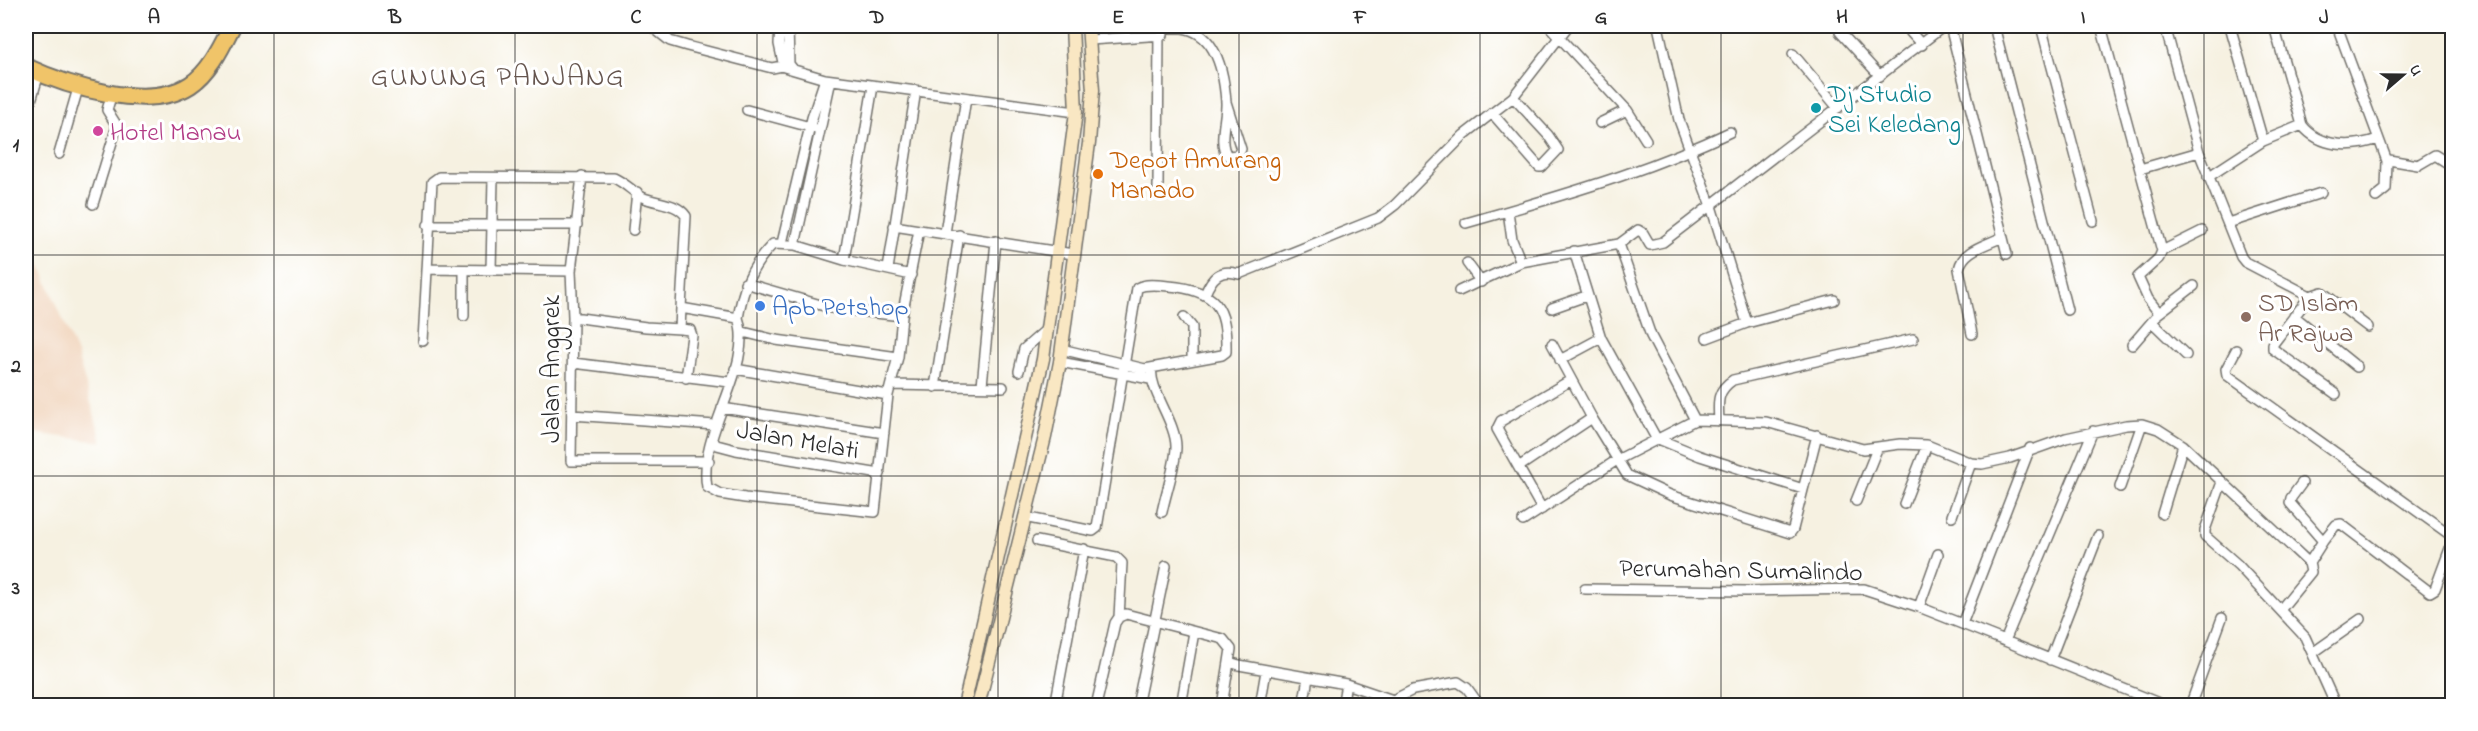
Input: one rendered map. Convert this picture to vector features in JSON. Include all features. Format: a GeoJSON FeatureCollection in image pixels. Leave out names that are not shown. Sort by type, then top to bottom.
{"type":"FeatureCollection","features":[{"type":"Feature","properties":{"kind":"highway"},"geometry":{"type":"LineString","coordinates":[[26,58],[118,87],[171,85],[196,70],[220,26]]}},
{"type":"Feature","properties":{"kind":"highway"},"geometry":{"type":"LineString","coordinates":[[32,70],[112,93],[134,97],[158,96],[192,84],[210,64],[232,26]]}},
{"type":"Feature","properties":{"kind":"main road"},"geometry":{"type":"LineString","coordinates":[[964,705],[1043,359],[1076,112],[1072,26]]}},
{"type":"Feature","properties":{"kind":"main road"},"geometry":{"type":"LineString","coordinates":[[978,705],[1045,437],[1060,355],[1089,143],[1093,90],[1088,26]]}},
{"type":"Feature","properties":{"kind":"street"},"geometry":{"type":"LineString","coordinates":[[651,26],[670,41],[772,68],[789,67],[828,79],[1076,112]]}},
{"type":"Feature","properties":{"kind":"street"},"geometry":{"type":"LineString","coordinates":[[780,26],[779,44],[789,67]]}},
{"type":"Feature","properties":{"kind":"street"},"geometry":{"type":"LineString","coordinates":[[788,26],[789,67]]}},
{"type":"Feature","properties":{"kind":"street"},"geometry":{"type":"LineString","coordinates":[[1088,26],[1159,26],[1196,31],[1210,44],[1220,68],[1226,102],[1241,149],[1238,155],[1231,157],[1224,149],[1226,102]]}},
{"type":"Feature","properties":{"kind":"street"},"geometry":{"type":"LineString","coordinates":[[1158,188],[1159,26]]}},
{"type":"Feature","properties":{"kind":"street"},"geometry":{"type":"LineString","coordinates":[[1549,26],[1627,110],[1646,140]]}},
{"type":"Feature","properties":{"kind":"street"},"geometry":{"type":"LineString","coordinates":[[1204,294],[1210,283],[1220,273],[1231,271],[1239,274],[1378,218],[1395,205],[1464,135],[1513,97],[1569,26]]}},
{"type":"Feature","properties":{"kind":"street"},"geometry":{"type":"LineString","coordinates":[[1658,26],[1678,120],[1711,206],[1747,323]]}},
{"type":"Feature","properties":{"kind":"street"},"geometry":{"type":"LineString","coordinates":[[1905,26],[1922,45]]}},
{"type":"Feature","properties":{"kind":"street"},"geometry":{"type":"LineString","coordinates":[[1459,291],[1521,262],[1619,244],[1638,230],[1643,232],[1647,244],[1654,246],[1711,206],[1944,26]]}},
{"type":"Feature","properties":{"kind":"street"},"geometry":{"type":"LineString","coordinates":[[1950,26],[2001,238],[2007,254]]}},
{"type":"Feature","properties":{"kind":"street"},"geometry":{"type":"LineString","coordinates":[[1995,26],[2067,310]]}},
{"type":"Feature","properties":{"kind":"street"},"geometry":{"type":"LineString","coordinates":[[2041,26],[2093,221]]}},
{"type":"Feature","properties":{"kind":"street"},"geometry":{"type":"LineString","coordinates":[[2101,26],[2162,251],[2159,258],[2138,277],[2148,299],[2159,313]]}},
{"type":"Feature","properties":{"kind":"street"},"geometry":{"type":"LineString","coordinates":[[2165,26],[2199,152],[2243,260],[2310,296]]}},
{"type":"Feature","properties":{"kind":"street"},"geometry":{"type":"LineString","coordinates":[[2230,26],[2263,141]]}},
{"type":"Feature","properties":{"kind":"street"},"geometry":{"type":"LineString","coordinates":[[2274,26],[2302,125],[2315,138],[2343,145],[2362,145],[2378,140]]}},
{"type":"Feature","properties":{"kind":"street"},"geometry":{"type":"LineString","coordinates":[[2337,26],[2387,161],[2386,189],[2376,197]]}},
{"type":"Feature","properties":{"kind":"street"},"geometry":{"type":"LineString","coordinates":[[1090,40],[1159,38],[1176,29]]}},
{"type":"Feature","properties":{"kind":"street"},"geometry":{"type":"LineString","coordinates":[[1840,32],[1881,76]]}},
{"type":"Feature","properties":{"kind":"street"},"geometry":{"type":"LineString","coordinates":[[1793,54],[1838,108]]}},
{"type":"Feature","properties":{"kind":"street"},"geometry":{"type":"LineString","coordinates":[[26,118],[32,70]]}},
{"type":"Feature","properties":{"kind":"street"},"geometry":{"type":"LineString","coordinates":[[782,243],[828,79]]}},
{"type":"Feature","properties":{"kind":"street"},"geometry":{"type":"LineString","coordinates":[[59,154],[79,85]]}},
{"type":"Feature","properties":{"kind":"street"},"geometry":{"type":"LineString","coordinates":[[844,260],[873,86]]}},
{"type":"Feature","properties":{"kind":"street"},"geometry":{"type":"LineString","coordinates":[[888,269],[916,90]]}},
{"type":"Feature","properties":{"kind":"street"},"geometry":{"type":"LineString","coordinates":[[93,204],[117,126],[107,110],[112,93]]}},
{"type":"Feature","properties":{"kind":"street"},"geometry":{"type":"LineString","coordinates":[[1492,113],[1537,166],[1542,167],[1558,148],[1513,97]]}},
{"type":"Feature","properties":{"kind":"street"},"geometry":{"type":"LineString","coordinates":[[945,233],[966,98]]}},
{"type":"Feature","properties":{"kind":"street"},"geometry":{"type":"LineString","coordinates":[[747,110],[815,128]]}},
{"type":"Feature","properties":{"kind":"street"},"geometry":{"type":"LineString","coordinates":[[1600,123],[1627,110]]}},
{"type":"Feature","properties":{"kind":"street"},"geometry":{"type":"LineString","coordinates":[[2208,177],[2263,141],[2302,125]]}},
{"type":"Feature","properties":{"kind":"street"},"geometry":{"type":"LineString","coordinates":[[795,245],[815,128]]}},
{"type":"Feature","properties":{"kind":"street"},"geometry":{"type":"LineString","coordinates":[[1466,223],[1572,192],[1689,152],[1730,132]]}},
{"type":"Feature","properties":{"kind":"street"},"geometry":{"type":"LineString","coordinates":[[2140,169],[2199,152]]}},
{"type":"Feature","properties":{"kind":"street"},"geometry":{"type":"LineString","coordinates":[[2387,161],[2418,165],[2435,155],[2452,166]]}},
{"type":"Feature","properties":{"kind":"street"},"geometry":{"type":"LineString","coordinates":[[423,341],[432,182],[439,177],[582,176],[614,178],[627,183],[637,192],[681,209],[686,216],[680,328]]}},
{"type":"Feature","properties":{"kind":"street","name":"Jalan Anggrek"},"geometry":{"type":"LineString","coordinates":[[582,176],[571,271],[573,363],[570,457],[574,462],[680,459],[709,461]]}},
{"type":"Feature","properties":{"kind":"street"},"geometry":{"type":"LineString","coordinates":[[491,270],[493,178]]}},
{"type":"Feature","properties":{"kind":"street"},"geometry":{"type":"LineString","coordinates":[[633,230],[637,192]]}},
{"type":"Feature","properties":{"kind":"street"},"geometry":{"type":"LineString","coordinates":[[2228,223],[2321,193]]}},
{"type":"Feature","properties":{"kind":"street"},"geometry":{"type":"LineString","coordinates":[[1508,211],[1512,240],[1521,262]]}},
{"type":"Feature","properties":{"kind":"street"},"geometry":{"type":"LineString","coordinates":[[428,225],[577,225]]}},
{"type":"Feature","properties":{"kind":"street"},"geometry":{"type":"LineString","coordinates":[[894,226],[1072,254]]}},
{"type":"Feature","properties":{"kind":"street"},"geometry":{"type":"LineString","coordinates":[[910,275],[782,243],[773,244],[763,254],[745,284],[738,318],[743,332],[735,369],[715,425],[707,487],[720,494],[875,512],[890,390],[898,357],[902,316],[919,230]]}},
{"type":"Feature","properties":{"kind":"street"},"geometry":{"type":"LineString","coordinates":[[2162,251],[2202,231]]}},
{"type":"Feature","properties":{"kind":"street"},"geometry":{"type":"LineString","coordinates":[[935,387],[959,235]]}},
{"type":"Feature","properties":{"kind":"street"},"geometry":{"type":"LineString","coordinates":[[1972,334],[1959,270],[1961,262],[1974,249],[2001,238]]}},
{"type":"Feature","properties":{"kind":"street"},"geometry":{"type":"LineString","coordinates":[[982,385],[996,241]]}},
{"type":"Feature","properties":{"kind":"street"},"geometry":{"type":"LineString","coordinates":[[1619,244],[1651,336],[1695,420]]}},
{"type":"Feature","properties":{"kind":"street"},"geometry":{"type":"LineString","coordinates":[[1574,251],[1586,296],[1601,338],[1656,438],[1700,456],[1803,489]]}},
{"type":"Feature","properties":{"kind":"street"},"geometry":{"type":"LineString","coordinates":[[1467,263],[1481,282]]}},
{"type":"Feature","properties":{"kind":"street"},"geometry":{"type":"LineString","coordinates":[[427,269],[571,271]]}},
{"type":"Feature","properties":{"kind":"street"},"geometry":{"type":"LineString","coordinates":[[464,271],[464,316]]}},
{"type":"Feature","properties":{"kind":"street"},"geometry":{"type":"LineString","coordinates":[[745,284],[831,308],[902,316]]}},
{"type":"Feature","properties":{"kind":"street"},"geometry":{"type":"LineString","coordinates":[[1024,517],[1093,531],[1097,528],[1123,374],[1125,363],[1137,288],[1145,285],[1162,285],[1188,288],[1204,294],[1224,316],[1226,352],[1192,359],[1151,374],[1123,374],[1060,355]]}},
{"type":"Feature","properties":{"kind":"street"},"geometry":{"type":"LineString","coordinates":[[2132,345],[2159,313],[2194,286]]}},
{"type":"Feature","properties":{"kind":"street"},"geometry":{"type":"LineString","coordinates":[[2336,394],[2273,349],[2273,344],[2310,296],[2322,291],[2368,327]]}},
{"type":"Feature","properties":{"kind":"street"},"geometry":{"type":"LineString","coordinates":[[1552,308],[1586,296]]}},
{"type":"Feature","properties":{"kind":"street"},"geometry":{"type":"LineString","coordinates":[[1707,338],[1747,323],[1834,300]]}},
{"type":"Feature","properties":{"kind":"street"},"geometry":{"type":"LineString","coordinates":[[681,309],[738,318]]}},
{"type":"Feature","properties":{"kind":"street"},"geometry":{"type":"LineString","coordinates":[[2294,316],[2357,367]]}},
{"type":"Feature","properties":{"kind":"street"},"geometry":{"type":"LineString","coordinates":[[573,317],[646,327],[690,330],[692,336],[686,378]]}},
{"type":"Feature","properties":{"kind":"street"},"geometry":{"type":"LineString","coordinates":[[1184,317],[1192,327],[1192,359]]}},
{"type":"Feature","properties":{"kind":"street"},"geometry":{"type":"LineString","coordinates":[[2152,322],[2186,355]]}},
{"type":"Feature","properties":{"kind":"street"},"geometry":{"type":"LineString","coordinates":[[1019,370],[1024,349],[1047,329]]}},
{"type":"Feature","properties":{"kind":"street"},"geometry":{"type":"LineString","coordinates":[[743,332],[776,340],[898,357]]}},
{"type":"Feature","properties":{"kind":"street"},"geometry":{"type":"LineString","coordinates":[[1560,360],[1601,338]]}},
{"type":"Feature","properties":{"kind":"street"},"geometry":{"type":"LineString","coordinates":[[1719,421],[1720,391],[1733,380],[1913,339]]}},
{"type":"Feature","properties":{"kind":"street"},"geometry":{"type":"LineString","coordinates":[[1552,344],[1617,460],[1631,477],[1670,495],[1786,533],[1793,529],[1817,435]]}},
{"type":"Feature","properties":{"kind":"street"},"geometry":{"type":"LineString","coordinates":[[2235,350],[2226,369],[2231,378],[2452,537]]}},
{"type":"Feature","properties":{"kind":"street"},"geometry":{"type":"LineString","coordinates":[[1060,355],[1125,363],[1151,374],[1176,447],[1162,512]]}},
{"type":"Feature","properties":{"kind":"street"},"geometry":{"type":"LineString","coordinates":[[573,363],[730,382]]}},
{"type":"Feature","properties":{"kind":"street"},"geometry":{"type":"LineString","coordinates":[[735,369],[890,390],[982,385],[1003,387]]}},
{"type":"Feature","properties":{"kind":"street"},"geometry":{"type":"LineString","coordinates":[[1542,509],[1520,466],[1498,432],[1498,424],[1571,380]]}},
{"type":"Feature","properties":{"kind":"street"},"geometry":{"type":"LineString","coordinates":[[722,408],[884,433]]}},
{"type":"Feature","properties":{"kind":"street","name":"Jalan Melati"},"geometry":{"type":"LineString","coordinates":[[572,415],[715,425]]}},
{"type":"Feature","properties":{"kind":"street"},"geometry":{"type":"LineString","coordinates":[[1520,466],[1592,418]]}},
{"type":"Feature","properties":{"kind":"street"},"geometry":{"type":"LineString","coordinates":[[1523,521],[1617,460],[1695,420],[1766,422],[1817,435],[1851,447],[1927,445],[1971,463],[1992,462],[2030,448],[2093,431],[2142,424],[2169,434],[2183,445],[2309,563],[2311,572],[2281,609]]}},
{"type":"Feature","properties":{"kind":"street"},"geometry":{"type":"LineString","coordinates":[[2120,487],[2142,424]]}},
{"type":"Feature","properties":{"kind":"street"},"geometry":{"type":"LineString","coordinates":[[2005,641],[2093,431]]}},
{"type":"Feature","properties":{"kind":"street","name":"Jalan Melati"},"geometry":{"type":"LineString","coordinates":[[712,441],[717,445],[736,450],[880,474]]}},
{"type":"Feature","properties":{"kind":"street"},"geometry":{"type":"LineString","coordinates":[[1904,504],[1927,445]]}},
{"type":"Feature","properties":{"kind":"street"},"geometry":{"type":"LineString","coordinates":[[2162,514],[2183,445]]}},
{"type":"Feature","properties":{"kind":"street"},"geometry":{"type":"LineString","coordinates":[[1856,501],[1876,448]]}},
{"type":"Feature","properties":{"kind":"street"},"geometry":{"type":"LineString","coordinates":[[1962,624],[2030,448]]}},
{"type":"Feature","properties":{"kind":"street"},"geometry":{"type":"LineString","coordinates":[[1952,516],[1971,463]]}},
{"type":"Feature","properties":{"kind":"street"},"geometry":{"type":"LineString","coordinates":[[2222,482],[2205,530],[2205,536],[2281,609],[2305,637],[2314,652],[2336,705]]}},
{"type":"Feature","properties":{"kind":"street"},"geometry":{"type":"LineString","coordinates":[[2302,483],[2291,498],[2290,504],[2322,541]]}},
{"type":"Feature","properties":{"kind":"street"},"geometry":{"type":"LineString","coordinates":[[2309,563],[2322,541],[2336,525],[2342,524],[2432,592],[2452,543]]}},
{"type":"Feature","properties":{"kind":"street"},"geometry":{"type":"LineString","coordinates":[[2050,660],[2098,536]]}},
{"type":"Feature","properties":{"kind":"street"},"geometry":{"type":"LineString","coordinates":[[1037,541],[1084,549],[1120,559],[1119,616],[1115,623],[1096,705]]}},
{"type":"Feature","properties":{"kind":"street"},"geometry":{"type":"LineString","coordinates":[[1055,705],[1084,549]]}},
{"type":"Feature","properties":{"kind":"street"},"geometry":{"type":"LineString","coordinates":[[1919,606],[1938,554]]}},
{"type":"Feature","properties":{"kind":"street"},"geometry":{"type":"LineString","coordinates":[[1137,705],[1166,566]]}},
{"type":"Feature","properties":{"kind":"street","name":"Perumahan Sumalindo"},"geometry":{"type":"LineString","coordinates":[[1585,589],[1747,591],[1864,589],[1919,606],[2166,705]]}},
{"type":"Feature","properties":{"kind":"street"},"geometry":{"type":"LineString","coordinates":[[1119,616],[1126,614],[1223,639],[1231,649],[1222,705]]}},
{"type":"Feature","properties":{"kind":"street"},"geometry":{"type":"LineString","coordinates":[[2190,705],[2222,618]]}},
{"type":"Feature","properties":{"kind":"street"},"geometry":{"type":"LineString","coordinates":[[2314,652],[2361,619]]}},
{"type":"Feature","properties":{"kind":"street"},"geometry":{"type":"LineString","coordinates":[[1181,705],[1194,632]]}},
{"type":"Feature","properties":{"kind":"street"},"geometry":{"type":"LineString","coordinates":[[1229,662],[1266,671],[1346,684],[1393,700],[1413,690],[1458,682],[1467,688],[1480,705]]}},
{"type":"Feature","properties":{"kind":"street"},"geometry":{"type":"LineString","coordinates":[[1260,705],[1266,671]]}},
{"type":"Feature","properties":{"kind":"street"},"geometry":{"type":"LineString","coordinates":[[1303,705],[1308,678]]}},
{"type":"Feature","properties":{"kind":"street"},"geometry":{"type":"LineString","coordinates":[[1342,705],[1346,684]]}},
{"type":"Feature","properties":{"kind":"shaded area"},"geometry":{"type":"Polygon","coordinates":[[[26,248],[40,264],[77,354],[102,442],[26,430],[26,248]]]}},
{"type":"Feature","properties":{"kind":"place","name":"Dj Studio Sei Keledang"},"geometry":{"type":"Point","coordinates":[1816,108]}},
{"type":"Feature","properties":{"kind":"place","name":"Hotel Manau"},"geometry":{"type":"Point","coordinates":[98,131]}},
{"type":"Feature","properties":{"kind":"place","name":"Depot Amurang Manado"},"geometry":{"type":"Point","coordinates":[1098,174]}},
{"type":"Feature","properties":{"kind":"place","name":"Apb Petshop"},"geometry":{"type":"Point","coordinates":[760,306]}},
{"type":"Feature","properties":{"kind":"place","name":"SD Islam Ar Rajwa"},"geometry":{"type":"Point","coordinates":[2246,317]}},
{"type":"Feature","properties":{"kind":"district","name":"GUNUNG PANJANG"},"geometry":{"type":"Point","coordinates":[498,75]}}]}
